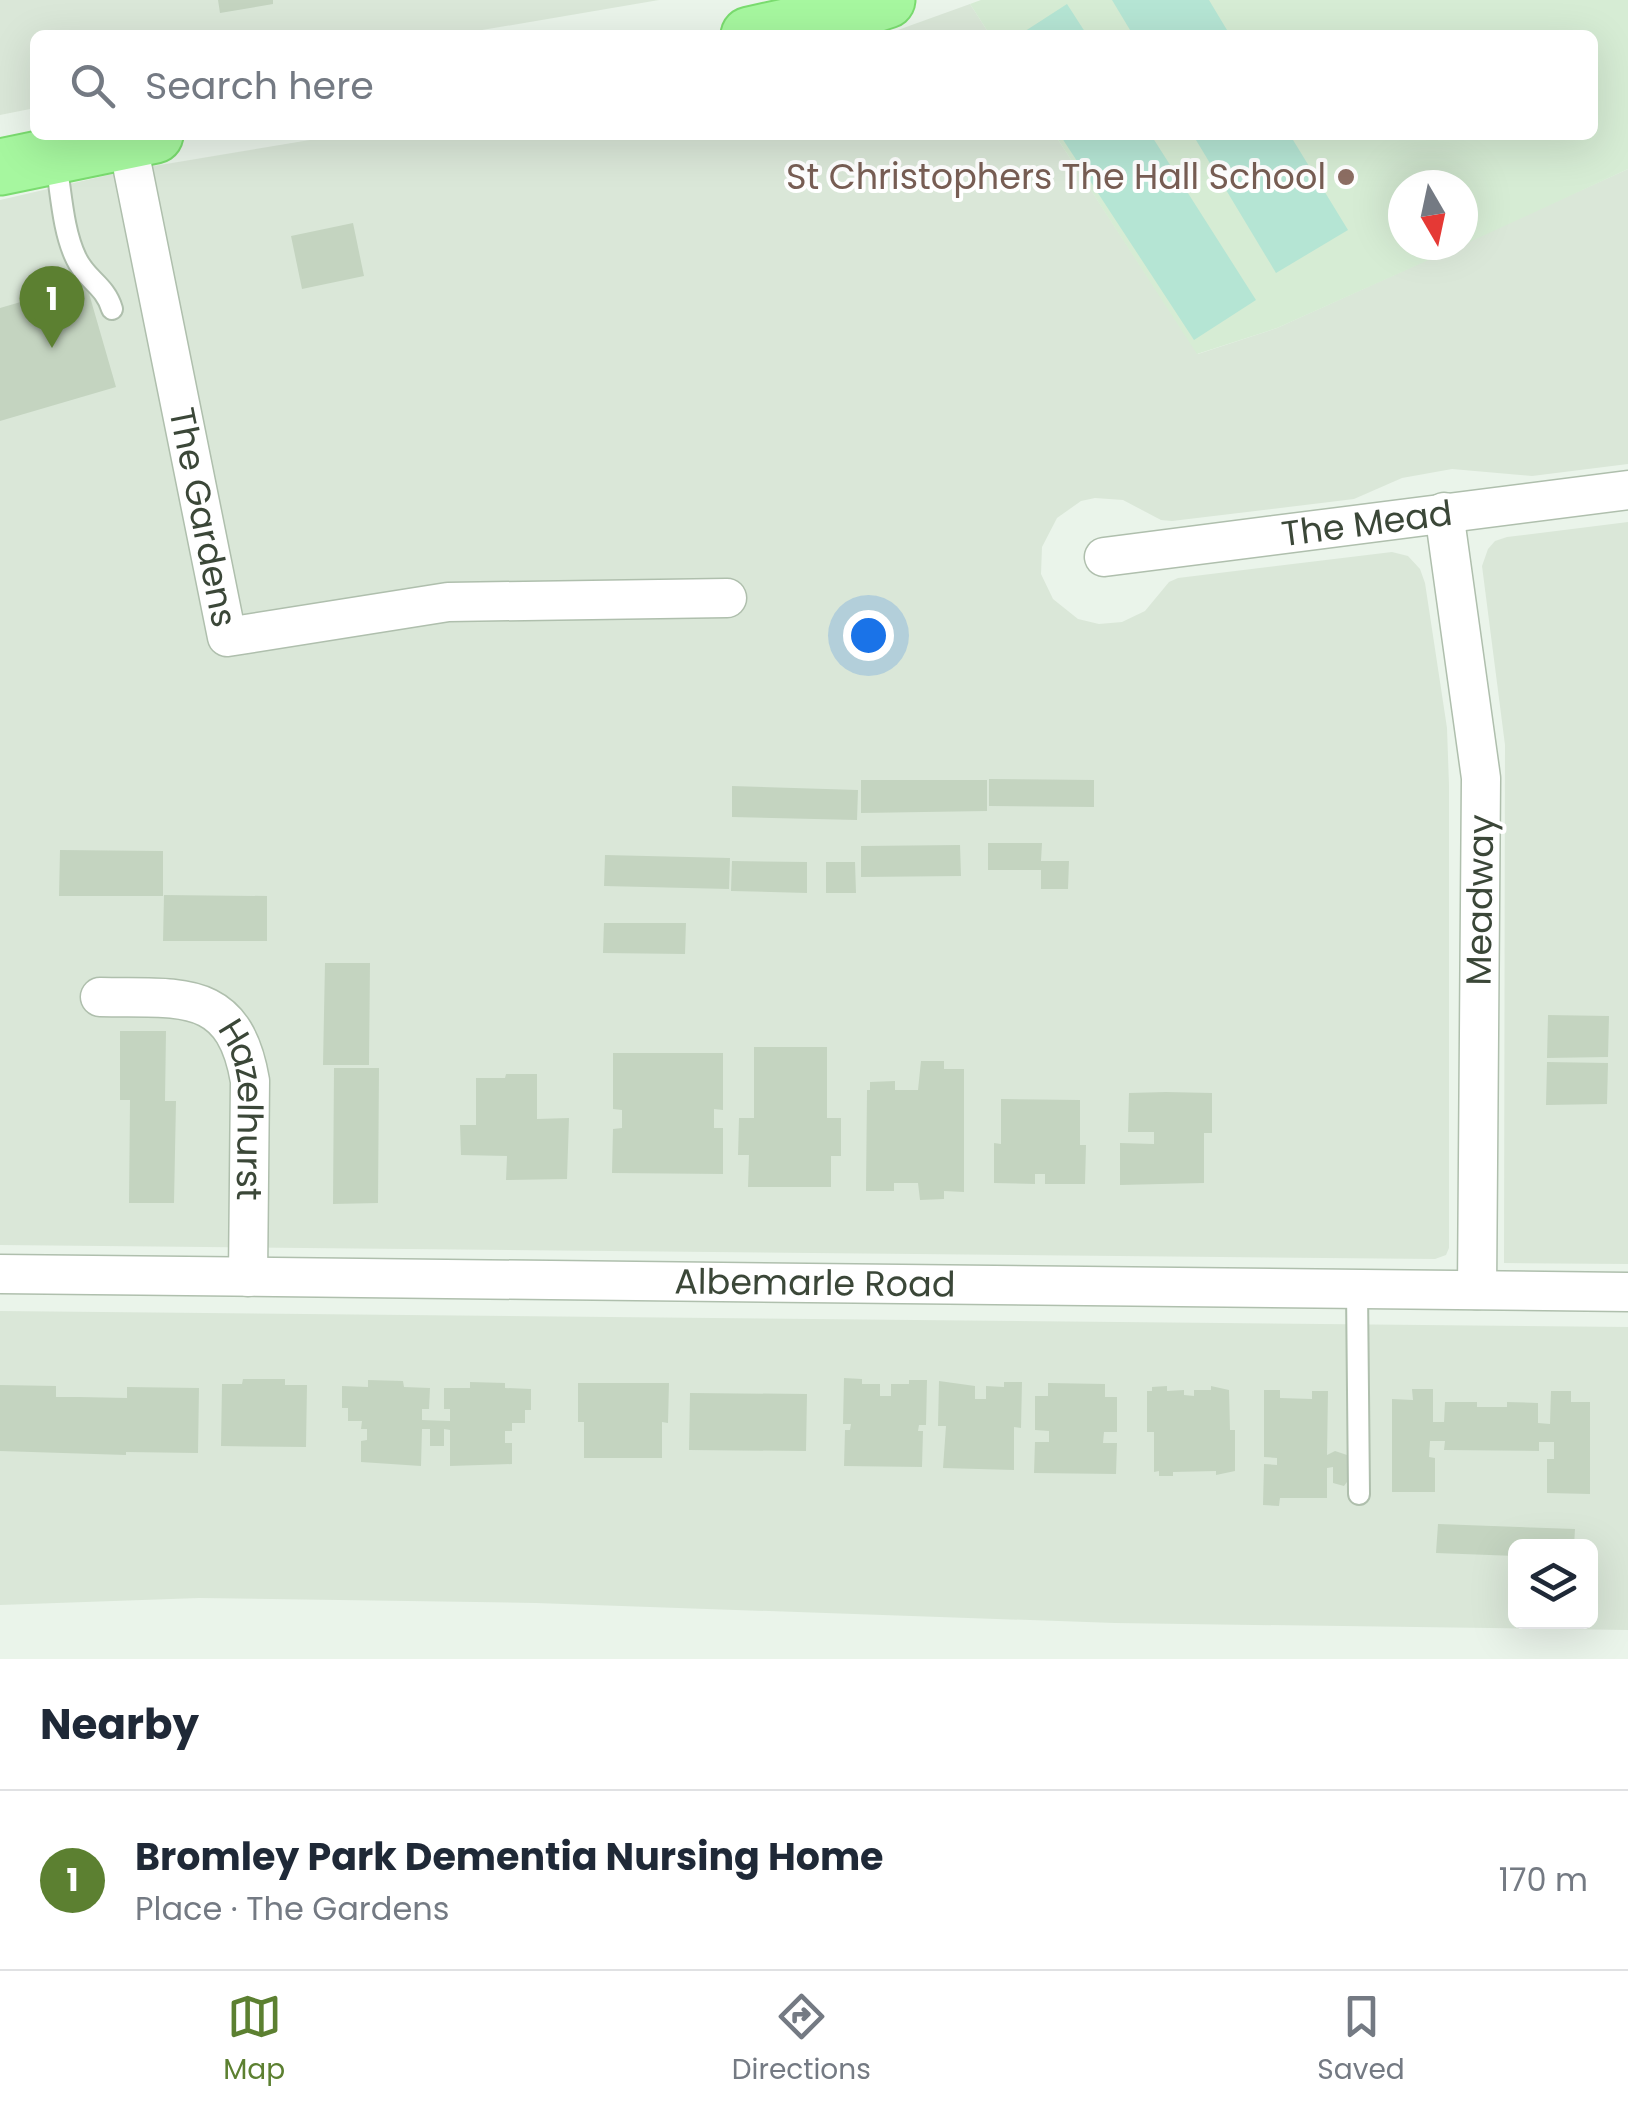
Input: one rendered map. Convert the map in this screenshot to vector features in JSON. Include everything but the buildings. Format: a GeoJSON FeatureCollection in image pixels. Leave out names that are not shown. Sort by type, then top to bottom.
{"type":"FeatureCollection","features":[{"type":"Feature","properties":{"kind":"main road"},"geometry":{"type":"LineString","coordinates":[[771,30],[888,0]]}},
{"type":"Feature","properties":{"kind":"main road"},"geometry":{"type":"LineString","coordinates":[[0,167],[126,140]]}},
{"type":"Feature","properties":{"kind":"street","name":"The Gardens"},"geometry":{"type":"LineString","coordinates":[[142,140],[227,637],[448,602],[727,598]]}},
{"type":"Feature","properties":{"kind":"street","name":"The Mead"},"geometry":{"type":"LineString","coordinates":[[1104,557],[1628,490]]}},
{"type":"Feature","properties":{"kind":"street","name":"Meadway"},"geometry":{"type":"LineString","coordinates":[[1444,512],[1482,778],[1477,1290]]}},
{"type":"Feature","properties":{"kind":"street","name":"Hazelhurst"},"geometry":{"type":"LineString","coordinates":[[100,997],[186,999],[210,1008],[232,1026],[244,1050],[250,1081],[248,1277]]}},
{"type":"Feature","properties":{"kind":"street","name":"Albemarle Road"},"geometry":{"type":"LineString","coordinates":[[0,1274],[1628,1292]]}},
{"type":"Feature","properties":{"kind":"lane"},"geometry":{"type":"LineString","coordinates":[[54,155],[73,252],[83,273],[107,292],[112,309]]}},
{"type":"Feature","properties":{"kind":"lane"},"geometry":{"type":"LineString","coordinates":[[1356,1290],[1359,1494]]}},
{"type":"Feature","properties":{"kind":"shaded area"},"geometry":{"type":"Polygon","coordinates":[[[0,0],[659,0],[482,30],[30,30],[30,109],[0,115],[0,0]]]}},
{"type":"Feature","properties":{"kind":"shaded area","name":"St Christophers The Hall School"},"geometry":{"type":"Polygon","coordinates":[[[981,0],[1628,0],[1628,169],[1478,238],[1478,170],[1388,170],[1388,260],[1429,260],[1277,328],[1197,354],[1058,140],[1598,140],[1598,30],[987,30],[970,4],[981,0]]]}},
{"type":"Feature","properties":{"kind":"shaded area"},"geometry":{"type":"Polygon","coordinates":[[[1112,0],[1209,0],[1227,30],[1130,30],[1112,0]]]}},
{"type":"Feature","properties":{"kind":"shaded area"},"geometry":{"type":"Polygon","coordinates":[[[970,4],[987,30],[898,30],[970,4]]]}},
{"type":"Feature","properties":{"kind":"shaded area"},"geometry":{"type":"Polygon","coordinates":[[[1067,4],[1084,30],[1027,30],[1067,4]]]}},
{"type":"Feature","properties":{"kind":"shaded area"},"geometry":{"type":"Polygon","coordinates":[[[310,140],[1058,140],[1198,354],[1277,328],[1427,260],[1478,260],[1478,237],[1628,169],[1628,464],[1532,476],[1452,469],[1402,478],[1354,499],[1172,521],[1161,520],[1123,500],[1095,498],[1081,501],[1057,518],[1042,547],[1041,574],[1053,599],[1078,619],[1099,624],[1122,622],[1145,611],[1169,582],[1178,578],[1392,552],[1408,556],[1420,569],[1447,728],[1446,1255],[1435,1259],[0,1245],[0,200],[130,170],[310,140]]]}},
{"type":"Feature","properties":{"kind":"shaded area"},"geometry":{"type":"Polygon","coordinates":[[[1063,140],[1154,140],[1256,300],[1194,340],[1063,140]]]}},
{"type":"Feature","properties":{"kind":"shaded area"},"geometry":{"type":"Polygon","coordinates":[[[1196,140],[1293,140],[1348,230],[1276,273],[1196,140]]]}},
{"type":"Feature","properties":{"kind":"shaded area"},"geometry":{"type":"Polygon","coordinates":[[[1628,522],[1628,1264],[1504,1263],[1505,745],[1482,566],[1488,549],[1495,541],[1507,537],[1628,522]]]}},
{"type":"Feature","properties":{"kind":"shaded area"},"geometry":{"type":"Polygon","coordinates":[[[0,1311],[1628,1327],[1628,1630],[1555,1629],[1598,1629],[1598,1539],[1508,1539],[1508,1628],[1115,1623],[536,1603],[199,1598],[0,1605],[0,1311]]]}},
{"type":"Feature","properties":{"kind":"place","name":"St Christophers The Hall School"},"geometry":{"type":"Point","coordinates":[1346,177]}},
{"type":"Feature","properties":{"kind":"place","name":"Bromley Park Dementia Nursing Home"},"geometry":{"type":"Point","coordinates":[52,348]}}]}
